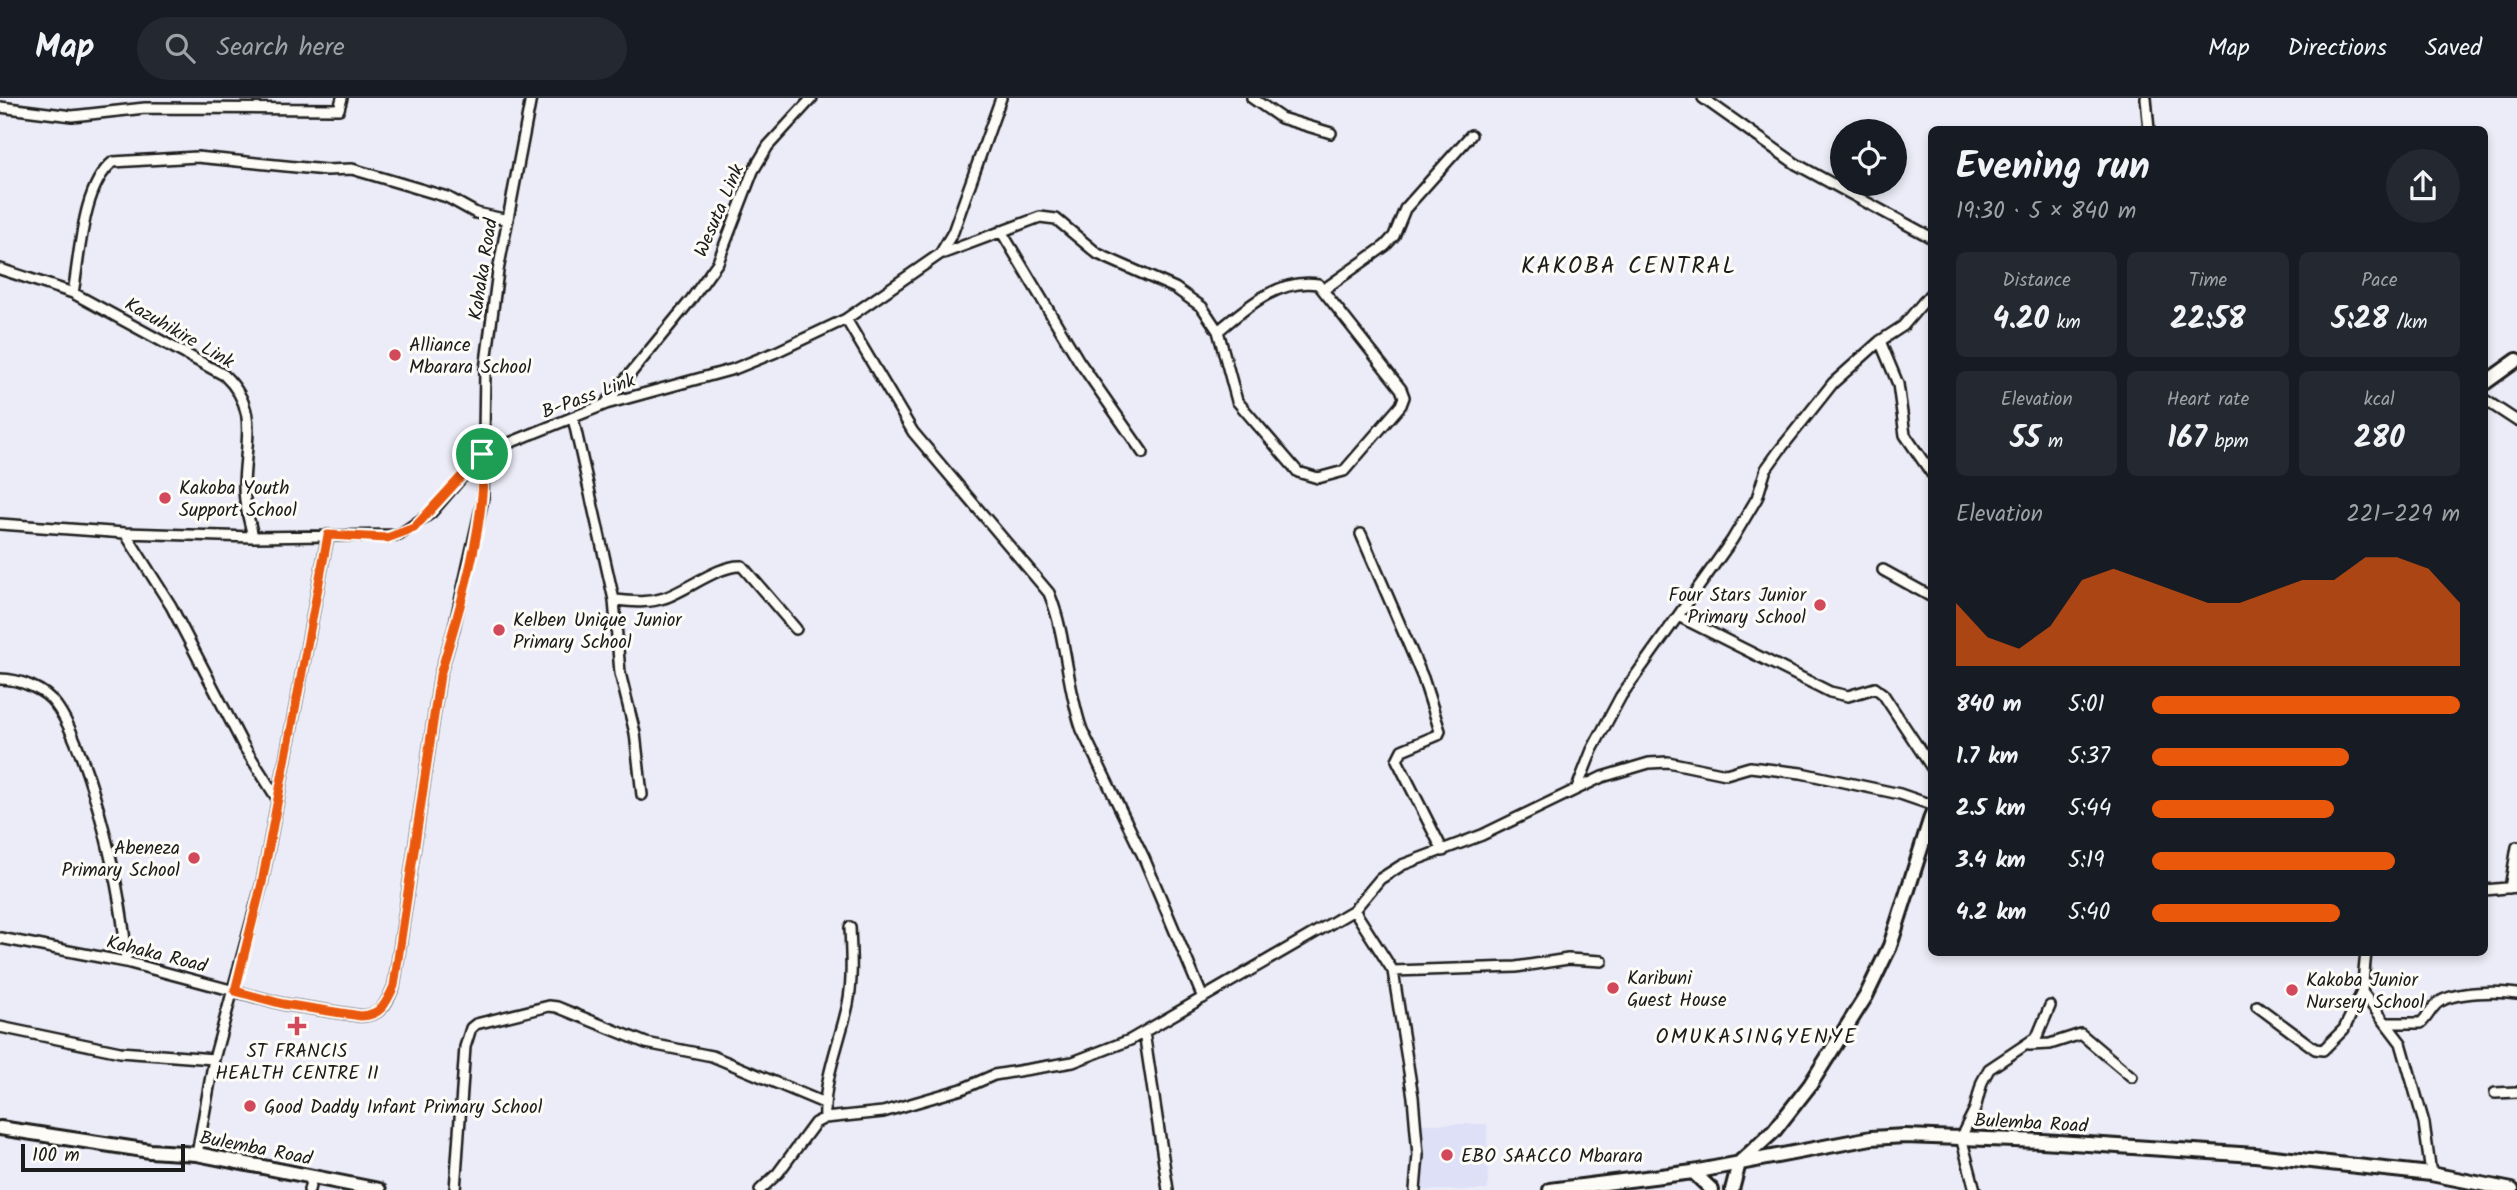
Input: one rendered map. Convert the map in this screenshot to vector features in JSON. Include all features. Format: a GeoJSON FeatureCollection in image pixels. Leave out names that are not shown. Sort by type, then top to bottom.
{"type":"FeatureCollection","features":[{"type":"Feature","properties":{"kind":"main road"},"geometry":{"type":"LineString","coordinates":[[2488,381],[2517,360]]}},
{"type":"Feature","properties":{"kind":"main road"},"geometry":{"type":"LineString","coordinates":[[1732,1190],[1739,1163],[1774,1131],[1810,1085],[1866,996],[1890,946],[1928,827]]}},
{"type":"Feature","properties":{"kind":"main road","name":"Bulemba Road"},"geometry":{"type":"LineString","coordinates":[[0,1128],[150,1152],[197,1154],[379,1190]]}},
{"type":"Feature","properties":{"kind":"main road","name":"Bulemba Road"},"geometry":{"type":"LineString","coordinates":[[1550,1190],[1693,1171],[1871,1138],[1961,1137],[2255,1155],[2431,1174],[2512,1190]]}},
{"type":"Feature","properties":{"kind":"main road"},"geometry":{"type":"LineString","coordinates":[[1693,1171],[1712,1190]]}},
{"type":"Feature","properties":{"kind":"street"},"geometry":{"type":"LineString","coordinates":[[0,107],[72,116],[145,108],[273,106],[339,109],[342,98]]}},
{"type":"Feature","properties":{"kind":"street","name":"Kahaka Road"},"geometry":{"type":"LineString","coordinates":[[0,938],[126,962],[283,1004],[361,1016],[374,1016],[385,1006],[394,986],[440,675],[454,628],[482,499],[485,370],[508,220],[531,98]]}},
{"type":"Feature","properties":{"kind":"street","name":"Wesuta Link"},"geometry":{"type":"LineString","coordinates":[[606,404],[690,301],[718,262],[753,171],[768,146],[813,98]]}},
{"type":"Feature","properties":{"kind":"street","name":"B-Pass Link"},"geometry":{"type":"LineString","coordinates":[[0,524],[125,533],[253,537],[328,535],[387,538],[414,528],[482,454],[606,404],[734,369],[846,319],[940,254],[953,232],[1001,98]]}},
{"type":"Feature","properties":{"kind":"street"},"geometry":{"type":"LineString","coordinates":[[1252,98],[1281,118],[1331,133]]}},
{"type":"Feature","properties":{"kind":"street"},"geometry":{"type":"LineString","coordinates":[[1703,98],[1796,164],[1928,236]]}},
{"type":"Feature","properties":{"kind":"street"},"geometry":{"type":"LineString","coordinates":[[2146,98],[2149,126]]}},
{"type":"Feature","properties":{"kind":"street"},"geometry":{"type":"LineString","coordinates":[[1323,290],[1385,246],[1394,236],[1405,209],[1471,135]]}},
{"type":"Feature","properties":{"kind":"street"},"geometry":{"type":"LineString","coordinates":[[73,293],[86,205],[107,166],[113,162],[197,157],[326,170],[352,169],[447,197],[476,213],[508,220]]}},
{"type":"Feature","properties":{"kind":"street"},"geometry":{"type":"LineString","coordinates":[[940,254],[1040,217],[1056,219],[1098,254],[1191,298],[1212,319],[1218,331],[1230,385],[1237,401],[1298,472],[1318,478],[1344,471],[1401,405],[1404,397],[1318,284],[1308,283],[1261,296],[1218,331]]}},
{"type":"Feature","properties":{"kind":"street"},"geometry":{"type":"LineString","coordinates":[[1001,231],[1079,360],[1143,453]]}},
{"type":"Feature","properties":{"kind":"street","name":"Kazuhikire Link"},"geometry":{"type":"LineString","coordinates":[[0,269],[73,293],[225,374],[240,389],[248,425],[244,495],[253,537]]}},
{"type":"Feature","properties":{"kind":"street"},"geometry":{"type":"LineString","coordinates":[[1577,788],[1592,750],[1621,696],[1738,530],[1757,498],[1766,469],[1833,383],[1880,341],[1902,326],[1928,297]]}},
{"type":"Feature","properties":{"kind":"street"},"geometry":{"type":"LineString","coordinates":[[846,319],[913,432],[1049,593],[1060,620],[1075,711],[1082,730],[1144,858],[1203,998]]}},
{"type":"Feature","properties":{"kind":"street"},"geometry":{"type":"LineString","coordinates":[[1880,341],[1898,384],[1905,435],[1928,468]]}},
{"type":"Feature","properties":{"kind":"street"},"geometry":{"type":"LineString","coordinates":[[2488,402],[2517,421]]}},
{"type":"Feature","properties":{"kind":"street"},"geometry":{"type":"LineString","coordinates":[[573,418],[614,600],[620,673],[635,733],[642,795]]}},
{"type":"Feature","properties":{"kind":"street"},"geometry":{"type":"LineString","coordinates":[[125,533],[171,606],[243,745],[278,800]]}},
{"type":"Feature","properties":{"kind":"street"},"geometry":{"type":"LineString","coordinates":[[1361,534],[1423,678],[1440,731],[1438,735],[1402,750],[1397,760],[1443,850]]}},
{"type":"Feature","properties":{"kind":"street"},"geometry":{"type":"LineString","coordinates":[[197,1154],[214,1059],[235,991],[262,883],[328,535]]}},
{"type":"Feature","properties":{"kind":"street"},"geometry":{"type":"LineString","coordinates":[[614,600],[644,602],[666,598],[736,566],[749,572],[796,629]]}},
{"type":"Feature","properties":{"kind":"street"},"geometry":{"type":"LineString","coordinates":[[1883,570],[1928,595]]}},
{"type":"Feature","properties":{"kind":"street"},"geometry":{"type":"LineString","coordinates":[[1678,616],[1830,692],[1847,696],[1875,688],[1883,694],[1928,762]]}},
{"type":"Feature","properties":{"kind":"street"},"geometry":{"type":"LineString","coordinates":[[0,679],[34,687],[56,704],[74,737],[104,830],[126,934],[126,962]]}},
{"type":"Feature","properties":{"kind":"street"},"geometry":{"type":"LineString","coordinates":[[760,1190],[778,1173],[815,1123],[825,1118],[883,1112],[962,1089],[994,1075],[1073,1062],[1098,1055],[1144,1032],[1354,909],[1380,879],[1402,865],[1443,850],[1631,766],[1668,762],[1726,774],[1750,767],[1801,773],[1900,794],[1928,804]]}},
{"type":"Feature","properties":{"kind":"street"},"geometry":{"type":"LineString","coordinates":[[2488,890],[2513,887],[2517,847]]}},
{"type":"Feature","properties":{"kind":"street"},"geometry":{"type":"LineString","coordinates":[[1354,909],[1393,971],[1413,1097],[1418,1154],[1415,1190]]}},
{"type":"Feature","properties":{"kind":"street"},"geometry":{"type":"LineString","coordinates":[[825,1118],[824,1103],[848,1001],[851,976],[850,927]]}},
{"type":"Feature","properties":{"kind":"street"},"geometry":{"type":"LineString","coordinates":[[2257,1006],[2319,1051],[2344,1029],[2362,992],[2366,956]]}},
{"type":"Feature","properties":{"kind":"street"},"geometry":{"type":"LineString","coordinates":[[1393,971],[1506,968],[1568,959],[1602,961]]}},
{"type":"Feature","properties":{"kind":"street"},"geometry":{"type":"LineString","coordinates":[[2388,1023],[2421,1023],[2439,1002],[2460,997],[2499,991],[2517,994]]}},
{"type":"Feature","properties":{"kind":"street"},"geometry":{"type":"LineString","coordinates":[[2362,992],[2401,1042],[2424,1122],[2431,1174]]}},
{"type":"Feature","properties":{"kind":"street"},"geometry":{"type":"LineString","coordinates":[[455,1190],[465,1047],[471,1028],[476,1024],[550,1006],[646,1043],[712,1056],[824,1103]]}},
{"type":"Feature","properties":{"kind":"street"},"geometry":{"type":"LineString","coordinates":[[1975,1190],[1961,1137],[1975,1109],[1982,1082],[1989,1069],[2029,1045],[2037,1037],[2050,1006]]}},
{"type":"Feature","properties":{"kind":"street"},"geometry":{"type":"LineString","coordinates":[[0,1027],[120,1052],[214,1059]]}},
{"type":"Feature","properties":{"kind":"street"},"geometry":{"type":"LineString","coordinates":[[1144,1032],[1168,1190]]}},
{"type":"Feature","properties":{"kind":"street"},"geometry":{"type":"LineString","coordinates":[[2029,1045],[2050,1044],[2081,1034],[2132,1077]]}},
{"type":"Feature","properties":{"kind":"street"},"geometry":{"type":"LineString","coordinates":[[2495,1093],[2517,1092]]}},
{"type":"Feature","properties":{"kind":"street"},"geometry":{"type":"LineString","coordinates":[[309,1190],[312,1177]]}},
{"type":"Feature","properties":{"kind":"shaded area"},"geometry":{"type":"Polygon","coordinates":[[[1410,1124],[1487,1124],[1488,1190],[1409,1190],[1410,1124]]]}},
{"type":"Feature","properties":{"kind":"place","name":"Alliance Mbarara School"},"geometry":{"type":"Point","coordinates":[395,355]}},
{"type":"Feature","properties":{"kind":"place","name":"Kakoba Youth Support School"},"geometry":{"type":"Point","coordinates":[165,498]}},
{"type":"Feature","properties":{"kind":"place","name":"Four Stars Junior Primary School"},"geometry":{"type":"Point","coordinates":[1820,605]}},
{"type":"Feature","properties":{"kind":"place","name":"Kelben Unique Junior Primary School"},"geometry":{"type":"Point","coordinates":[499,630]}},
{"type":"Feature","properties":{"kind":"place","name":"Abeneza Primary School"},"geometry":{"type":"Point","coordinates":[194,858]}},
{"type":"Feature","properties":{"kind":"place","name":"Karibuni Guest House"},"geometry":{"type":"Point","coordinates":[1613,988]}},
{"type":"Feature","properties":{"kind":"place","name":"Kakoba Junior Nursery School"},"geometry":{"type":"Point","coordinates":[2292,990]}},
{"type":"Feature","properties":{"kind":"place","name":"ST FRANCIS HEALTH CENTRE II"},"geometry":{"type":"Point","coordinates":[297,1026]}},
{"type":"Feature","properties":{"kind":"place","name":"Good Daddy Infant Primary School"},"geometry":{"type":"Point","coordinates":[250,1106]}},
{"type":"Feature","properties":{"kind":"place","name":"EBO SAACCO Mbarara"},"geometry":{"type":"Point","coordinates":[1447,1155]}},
{"type":"Feature","properties":{"kind":"district","name":"KAKOBA CENTRAL"},"geometry":{"type":"Point","coordinates":[1629,265]}},
{"type":"Feature","properties":{"kind":"district","name":"OMUKASINGYENYE"},"geometry":{"type":"Point","coordinates":[1757,1036]}},
{"type":"Feature","properties":{"kind":"route"},"geometry":{"type":"LineString","coordinates":[[482,454],[482,499],[454,628],[440,675],[394,986],[385,1006],[374,1016],[361,1016],[283,1004],[235,991],[262,883],[328,535],[387,538],[414,528],[431,513],[482,454]]}}]}
